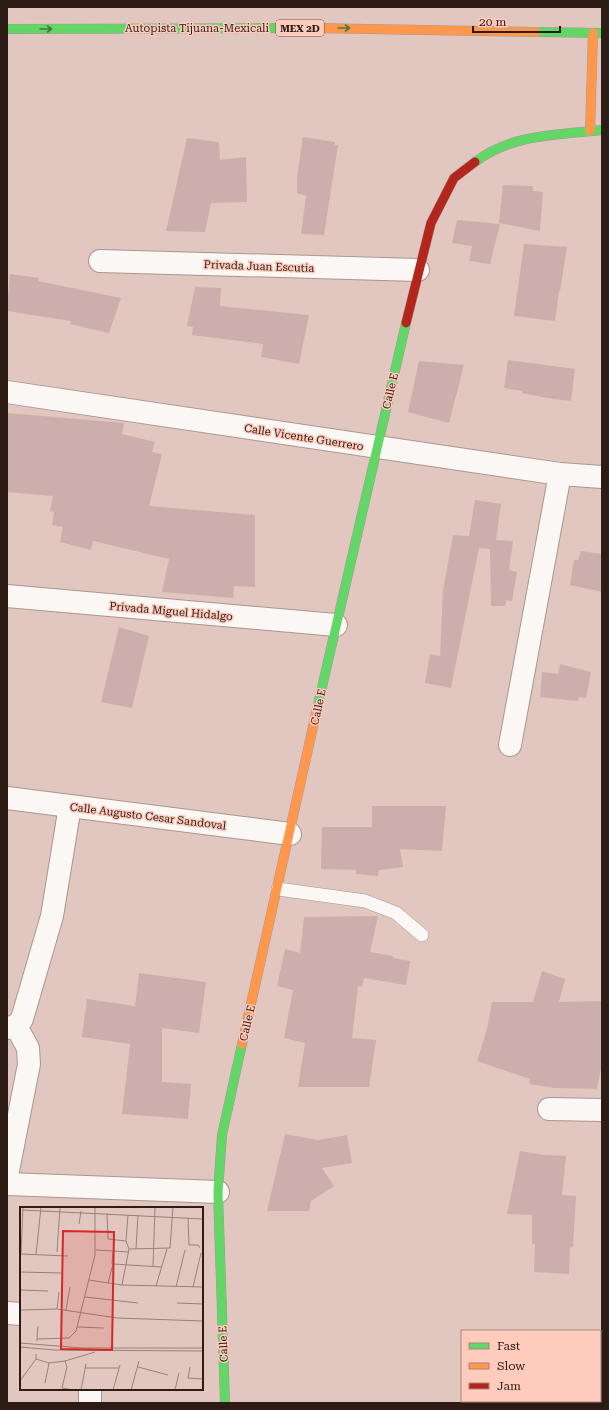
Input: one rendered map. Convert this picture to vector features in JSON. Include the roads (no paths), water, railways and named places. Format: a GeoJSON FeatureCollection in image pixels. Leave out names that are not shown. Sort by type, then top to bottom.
{"type":"FeatureCollection","features":[{"type":"Feature","properties":{"kind":"main road","name":"Autopista Tijuana-Mexicali"},"geometry":{"type":"LineString","coordinates":[[7,29],[349,28],[598,33]]}},
{"type":"Feature","properties":{"kind":"main road"},"geometry":{"type":"LineString","coordinates":[[590,131],[598,33]]}},
{"type":"Feature","properties":{"kind":"main road","name":"Calle E"},"geometry":{"type":"LineString","coordinates":[[226,1403],[218,1192],[222,1135],[336,625],[418,270],[431,223],[454,178],[484,155],[522,139],[602,130]]}},
{"type":"Feature","properties":{"kind":"street","name":"Privada Juan Escutia"},"geometry":{"type":"LineString","coordinates":[[100,261],[418,270]]}},
{"type":"Feature","properties":{"kind":"street","name":"Calle Vicente Guerrero"},"geometry":{"type":"LineString","coordinates":[[7,392],[377,448],[560,474],[602,477]]}},
{"type":"Feature","properties":{"kind":"street"},"geometry":{"type":"LineString","coordinates":[[510,745],[560,474]]}},
{"type":"Feature","properties":{"kind":"street","name":"Privada Miguel Hidalgo"},"geometry":{"type":"LineString","coordinates":[[7,596],[336,625]]}},
{"type":"Feature","properties":{"kind":"street","name":"Calle Augusto Cesar Sandoval"},"geometry":{"type":"LineString","coordinates":[[7,798],[290,834]]}},
{"type":"Feature","properties":{"kind":"street"},"geometry":{"type":"LineString","coordinates":[[7,1176],[29,1064],[28,1048],[12,1027],[22,1019],[52,916],[70,806]]}},
{"type":"Feature","properties":{"kind":"street"},"geometry":{"type":"LineString","coordinates":[[548,1109],[602,1110]]}},
{"type":"Feature","properties":{"kind":"street"},"geometry":{"type":"LineString","coordinates":[[7,1184],[218,1192]]}},
{"type":"Feature","properties":{"kind":"street"},"geometry":{"type":"LineString","coordinates":[[7,1313],[20,1314]]}},
{"type":"Feature","properties":{"kind":"street"},"geometry":{"type":"LineString","coordinates":[[90,1390],[90,1403]]}},
{"type":"Feature","properties":{"kind":"lane"},"geometry":{"type":"LineString","coordinates":[[278,889],[365,901],[396,913],[422,935]]}}]}
